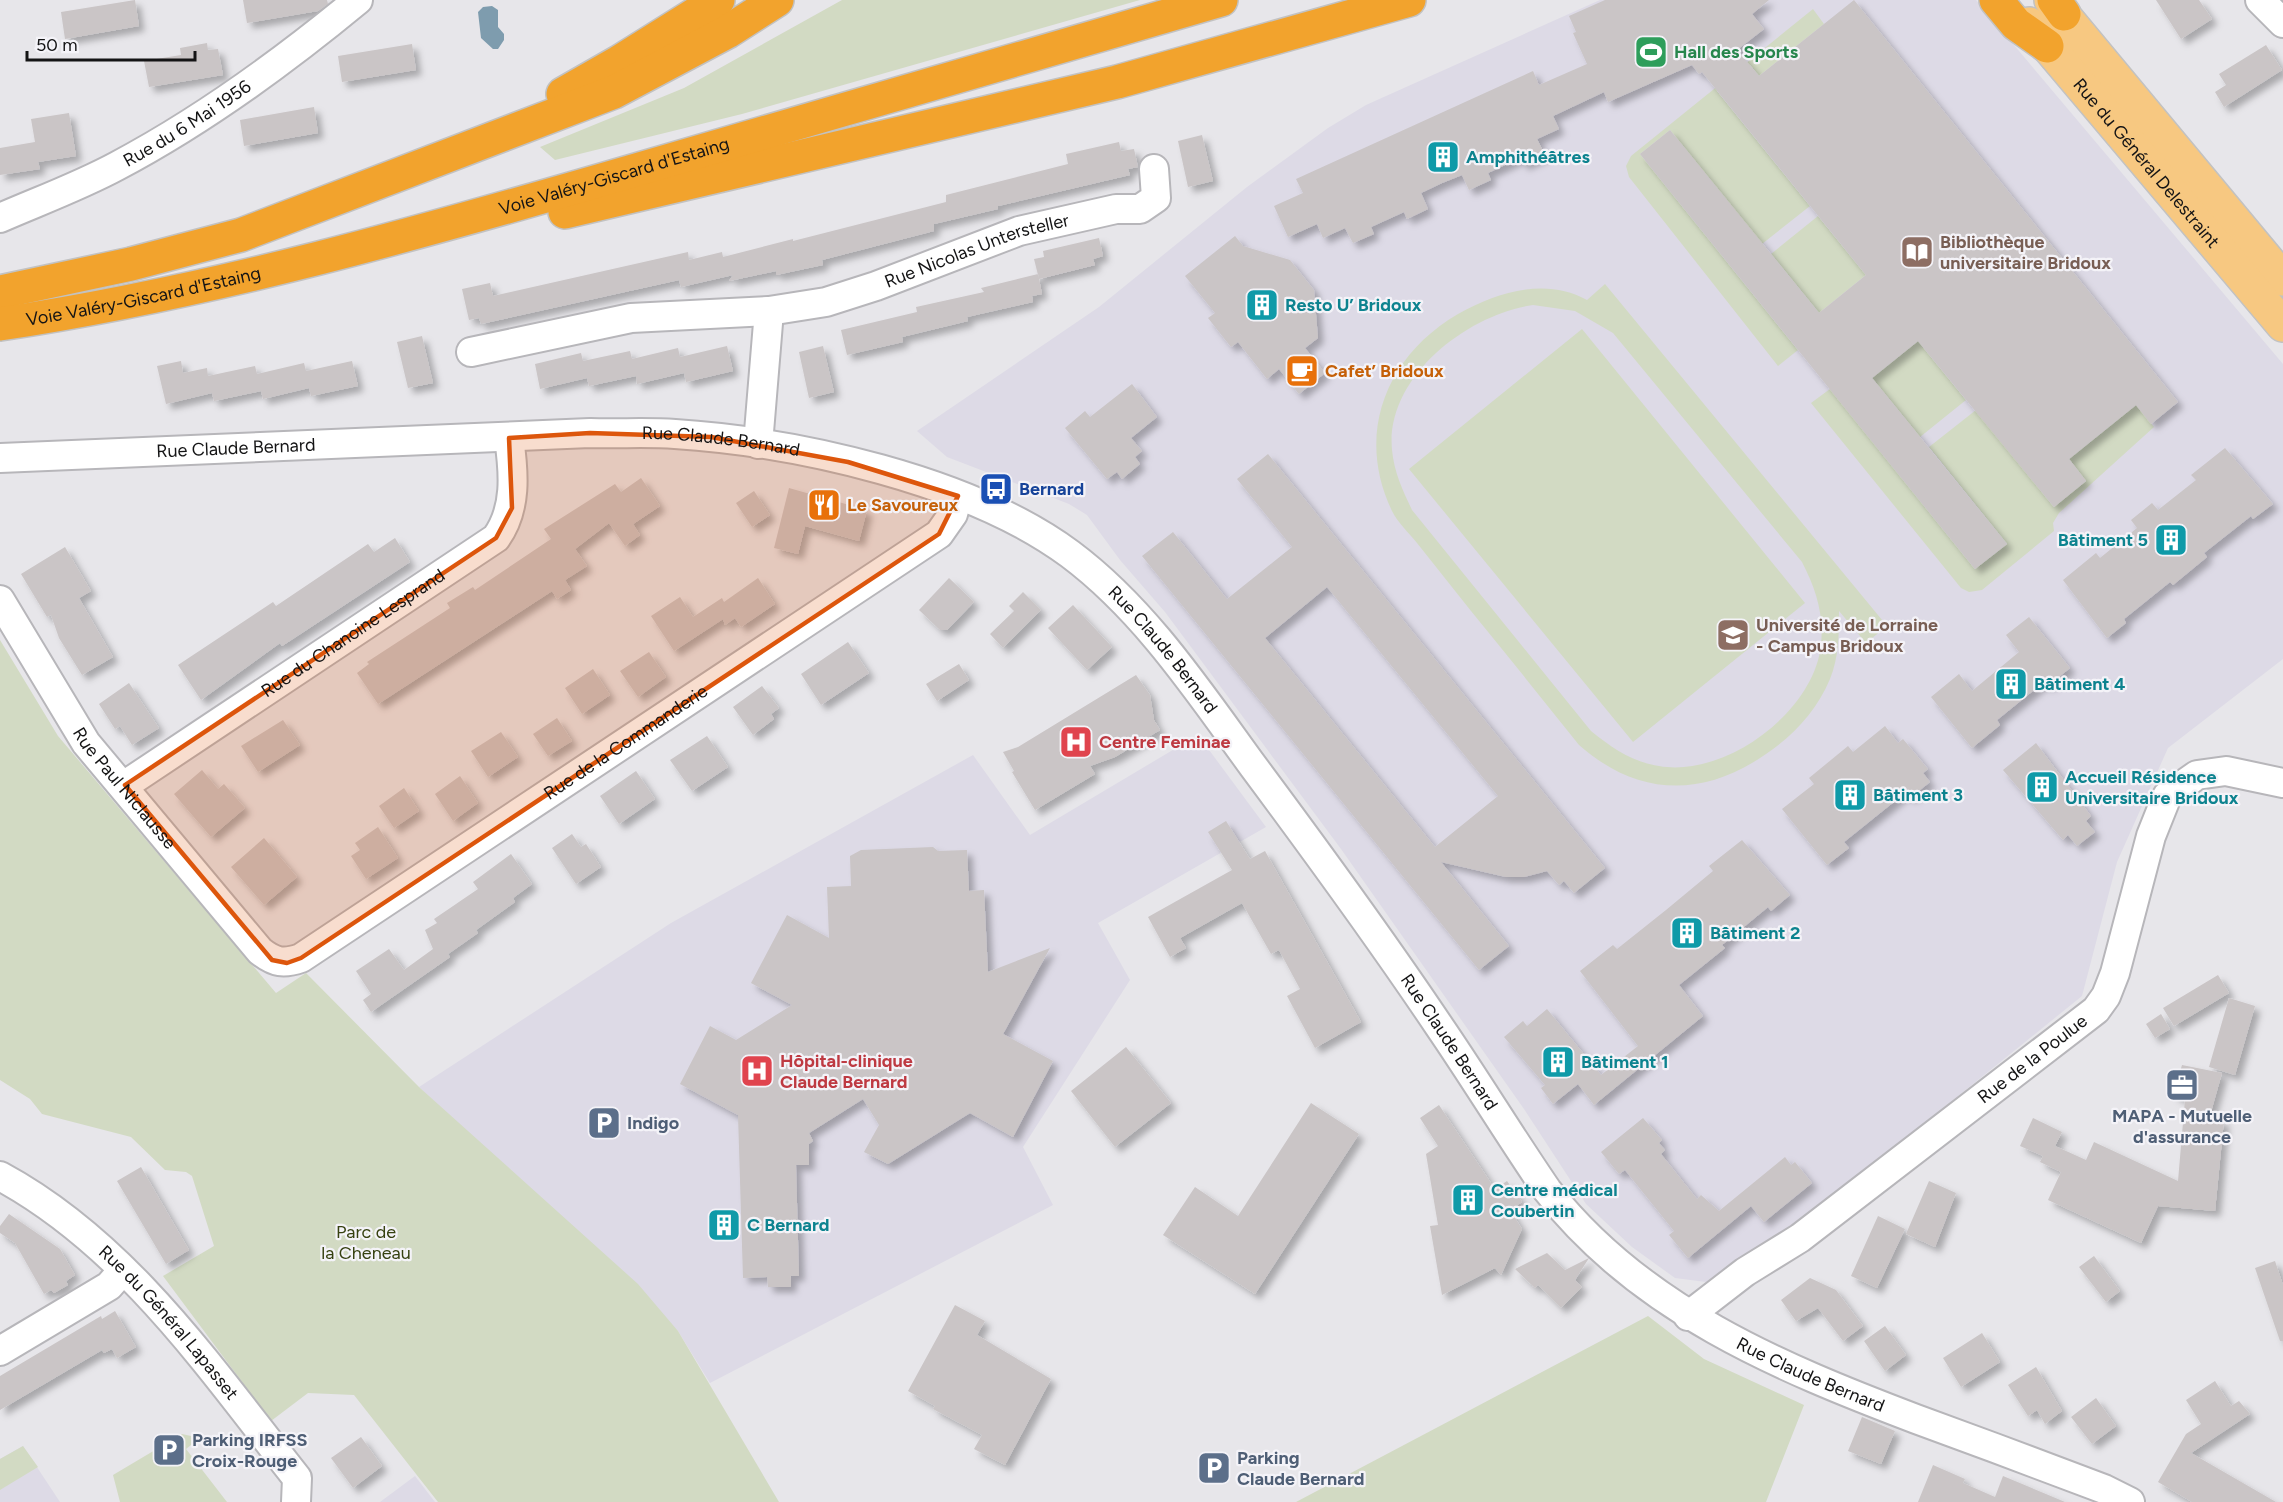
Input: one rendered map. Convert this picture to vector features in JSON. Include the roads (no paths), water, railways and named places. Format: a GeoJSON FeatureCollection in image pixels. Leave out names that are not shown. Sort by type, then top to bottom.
{"type":"FeatureCollection","features":[{"type":"Feature","properties":{"kind":"highway"},"geometry":{"type":"LineString","coordinates":[[451,156],[619,62],[718,0]]}},
{"type":"Feature","properties":{"kind":"highway","name":"Voie Valéry-Giscard d'Estaing"},"geometry":{"type":"LineString","coordinates":[[0,292],[131,264],[242,235],[614,92],[727,32],[777,0]]}},
{"type":"Feature","properties":{"kind":"highway","name":"Voie Valéry-Giscard d'Estaing"},"geometry":{"type":"LineString","coordinates":[[0,324],[194,287],[357,248],[560,192],[1221,0]]}},
{"type":"Feature","properties":{"kind":"highway"},"geometry":{"type":"LineString","coordinates":[[357,248],[546,217],[899,135],[1117,82],[1409,0]]}},
{"type":"Feature","properties":{"kind":"highway"},"geometry":{"type":"LineString","coordinates":[[1996,0],[2016,24],[2047,46]]}},
{"type":"Feature","properties":{"kind":"main road","name":"Rue du Général Delestraint"},"geometry":{"type":"LineString","coordinates":[[2009,0],[2283,325]]}},
{"type":"Feature","properties":{"kind":"main road","name":"Rue du Général Delestraint"},"geometry":{"type":"LineString","coordinates":[[2056,5],[2283,279]]}},
{"type":"Feature","properties":{"kind":"street","name":"Rue du 6 Mai 1956"},"geometry":{"type":"LineString","coordinates":[[0,219],[118,165],[234,96],[311,39],[358,0]]}},
{"type":"Feature","properties":{"kind":"street"},"geometry":{"type":"LineString","coordinates":[[2260,0],[2283,23]]}},
{"type":"Feature","properties":{"kind":"street","name":"Rue Nicolas Untersteller"},"geometry":{"type":"LineString","coordinates":[[471,352],[632,318],[769,310],[826,302],[876,286],[1018,231],[1116,208],[1140,208],[1156,198],[1154,169]]}},
{"type":"Feature","properties":{"kind":"street"},"geometry":{"type":"LineString","coordinates":[[758,444],[769,310]]}},
{"type":"Feature","properties":{"kind":"street","name":"Rue Claude Bernard"},"geometry":{"type":"LineString","coordinates":[[0,458],[590,434],[671,434],[758,444],[848,462],[958,496],[997,512],[1070,554],[1111,589],[1161,644],[1358,909],[1561,1208],[1621,1264],[1688,1316],[1744,1348],[1818,1382],[2104,1489],[2130,1502]]}},
{"type":"Feature","properties":{"kind":"street","name":"Rue du Chanoine Lesprand"},"geometry":{"type":"LineString","coordinates":[[125,785],[496,538],[506,524],[512,508],[509,438]]}},
{"type":"Feature","properties":{"kind":"street","name":"Rue de la Commanderie"},"geometry":{"type":"LineString","coordinates":[[272,960],[287,963],[301,958],[939,534],[953,514],[958,496]]}},
{"type":"Feature","properties":{"kind":"street","name":"Rue Paul Niclausse"},"geometry":{"type":"LineString","coordinates":[[0,600],[87,743],[125,785],[260,951],[272,960]]}},
{"type":"Feature","properties":{"kind":"street","name":"Rue de la Poulue"},"geometry":{"type":"LineString","coordinates":[[1688,1316],[1744,1272],[1800,1238],[2096,1010],[2106,996],[2115,973],[2151,836],[2167,796],[2197,775],[2226,771],[2283,783]]}},
{"type":"Feature","properties":{"kind":"street","name":"Rue du Général Lapasset"},"geometry":{"type":"LineString","coordinates":[[0,1176],[64,1217],[96,1242],[187,1340],[297,1478],[296,1502]]}},
{"type":"Feature","properties":{"kind":"street"},"geometry":{"type":"LineString","coordinates":[[0,1351],[109,1286],[123,1270]]}},
{"type":"Feature","properties":{"kind":"water"},"geometry":{"type":"Polygon","coordinates":[[[492,6],[498,10],[498,27],[504,34],[504,40],[498,49],[493,49],[481,38],[478,12],[483,7],[492,6]]]}},
{"type":"Feature","properties":{"kind":"place","name":"Hall des Sports"},"geometry":{"type":"Point","coordinates":[1651,52]}},
{"type":"Feature","properties":{"kind":"place","name":"Amphithéâtres"},"geometry":{"type":"Point","coordinates":[1443,157]}},
{"type":"Feature","properties":{"kind":"place","name":"Bibliothèque universitaire Bridoux"},"geometry":{"type":"Point","coordinates":[1917,252]}},
{"type":"Feature","properties":{"kind":"place","name":"Resto U’ Bridoux"},"geometry":{"type":"Point","coordinates":[1262,305]}},
{"type":"Feature","properties":{"kind":"place","name":"Cafet’ Bridoux"},"geometry":{"type":"Point","coordinates":[1302,371]}},
{"type":"Feature","properties":{"kind":"place","name":"Bernard"},"geometry":{"type":"Point","coordinates":[996,489]}},
{"type":"Feature","properties":{"kind":"place","name":"Le Savoureux"},"geometry":{"type":"Point","coordinates":[824,505]}},
{"type":"Feature","properties":{"kind":"place","name":"Bâtiment 5"},"geometry":{"type":"Point","coordinates":[2171,540]}},
{"type":"Feature","properties":{"kind":"place","name":"Université de Lorraine - Campus Bridoux"},"geometry":{"type":"Point","coordinates":[1733,635]}},
{"type":"Feature","properties":{"kind":"place","name":"Bâtiment 4"},"geometry":{"type":"Point","coordinates":[2011,684]}},
{"type":"Feature","properties":{"kind":"place","name":"Centre Feminae"},"geometry":{"type":"Point","coordinates":[1076,742]}},
{"type":"Feature","properties":{"kind":"place","name":"Accueil Résidence Universitaire Bridoux"},"geometry":{"type":"Point","coordinates":[2042,787]}},
{"type":"Feature","properties":{"kind":"place","name":"Bâtiment 3"},"geometry":{"type":"Point","coordinates":[1850,795]}},
{"type":"Feature","properties":{"kind":"place","name":"Bâtiment 2"},"geometry":{"type":"Point","coordinates":[1687,933]}},
{"type":"Feature","properties":{"kind":"place","name":"Bâtiment 1"},"geometry":{"type":"Point","coordinates":[1558,1062]}},
{"type":"Feature","properties":{"kind":"place","name":"Hôpital-clinique Claude Bernard"},"geometry":{"type":"Point","coordinates":[757,1071]}},
{"type":"Feature","properties":{"kind":"place","name":"MAPA - Mutuelle d'assurance"},"geometry":{"type":"Point","coordinates":[2182,1085]}},
{"type":"Feature","properties":{"kind":"place","name":"Indigo"},"geometry":{"type":"Point","coordinates":[604,1123]}},
{"type":"Feature","properties":{"kind":"place","name":"Centre médical Coubertin"},"geometry":{"type":"Point","coordinates":[1468,1200]}},
{"type":"Feature","properties":{"kind":"place","name":"C Bernard"},"geometry":{"type":"Point","coordinates":[724,1225]}},
{"type":"Feature","properties":{"kind":"place","name":"Parking IRFSS Croix-Rouge"},"geometry":{"type":"Point","coordinates":[169,1450]}},
{"type":"Feature","properties":{"kind":"place","name":"Parking Claude Bernard"},"geometry":{"type":"Point","coordinates":[1214,1468]}},
{"type":"Feature","properties":{"kind":"park label","name":"Parc de la Cheneau"},"geometry":{"type":"Point","coordinates":[366,1242]}}]}
